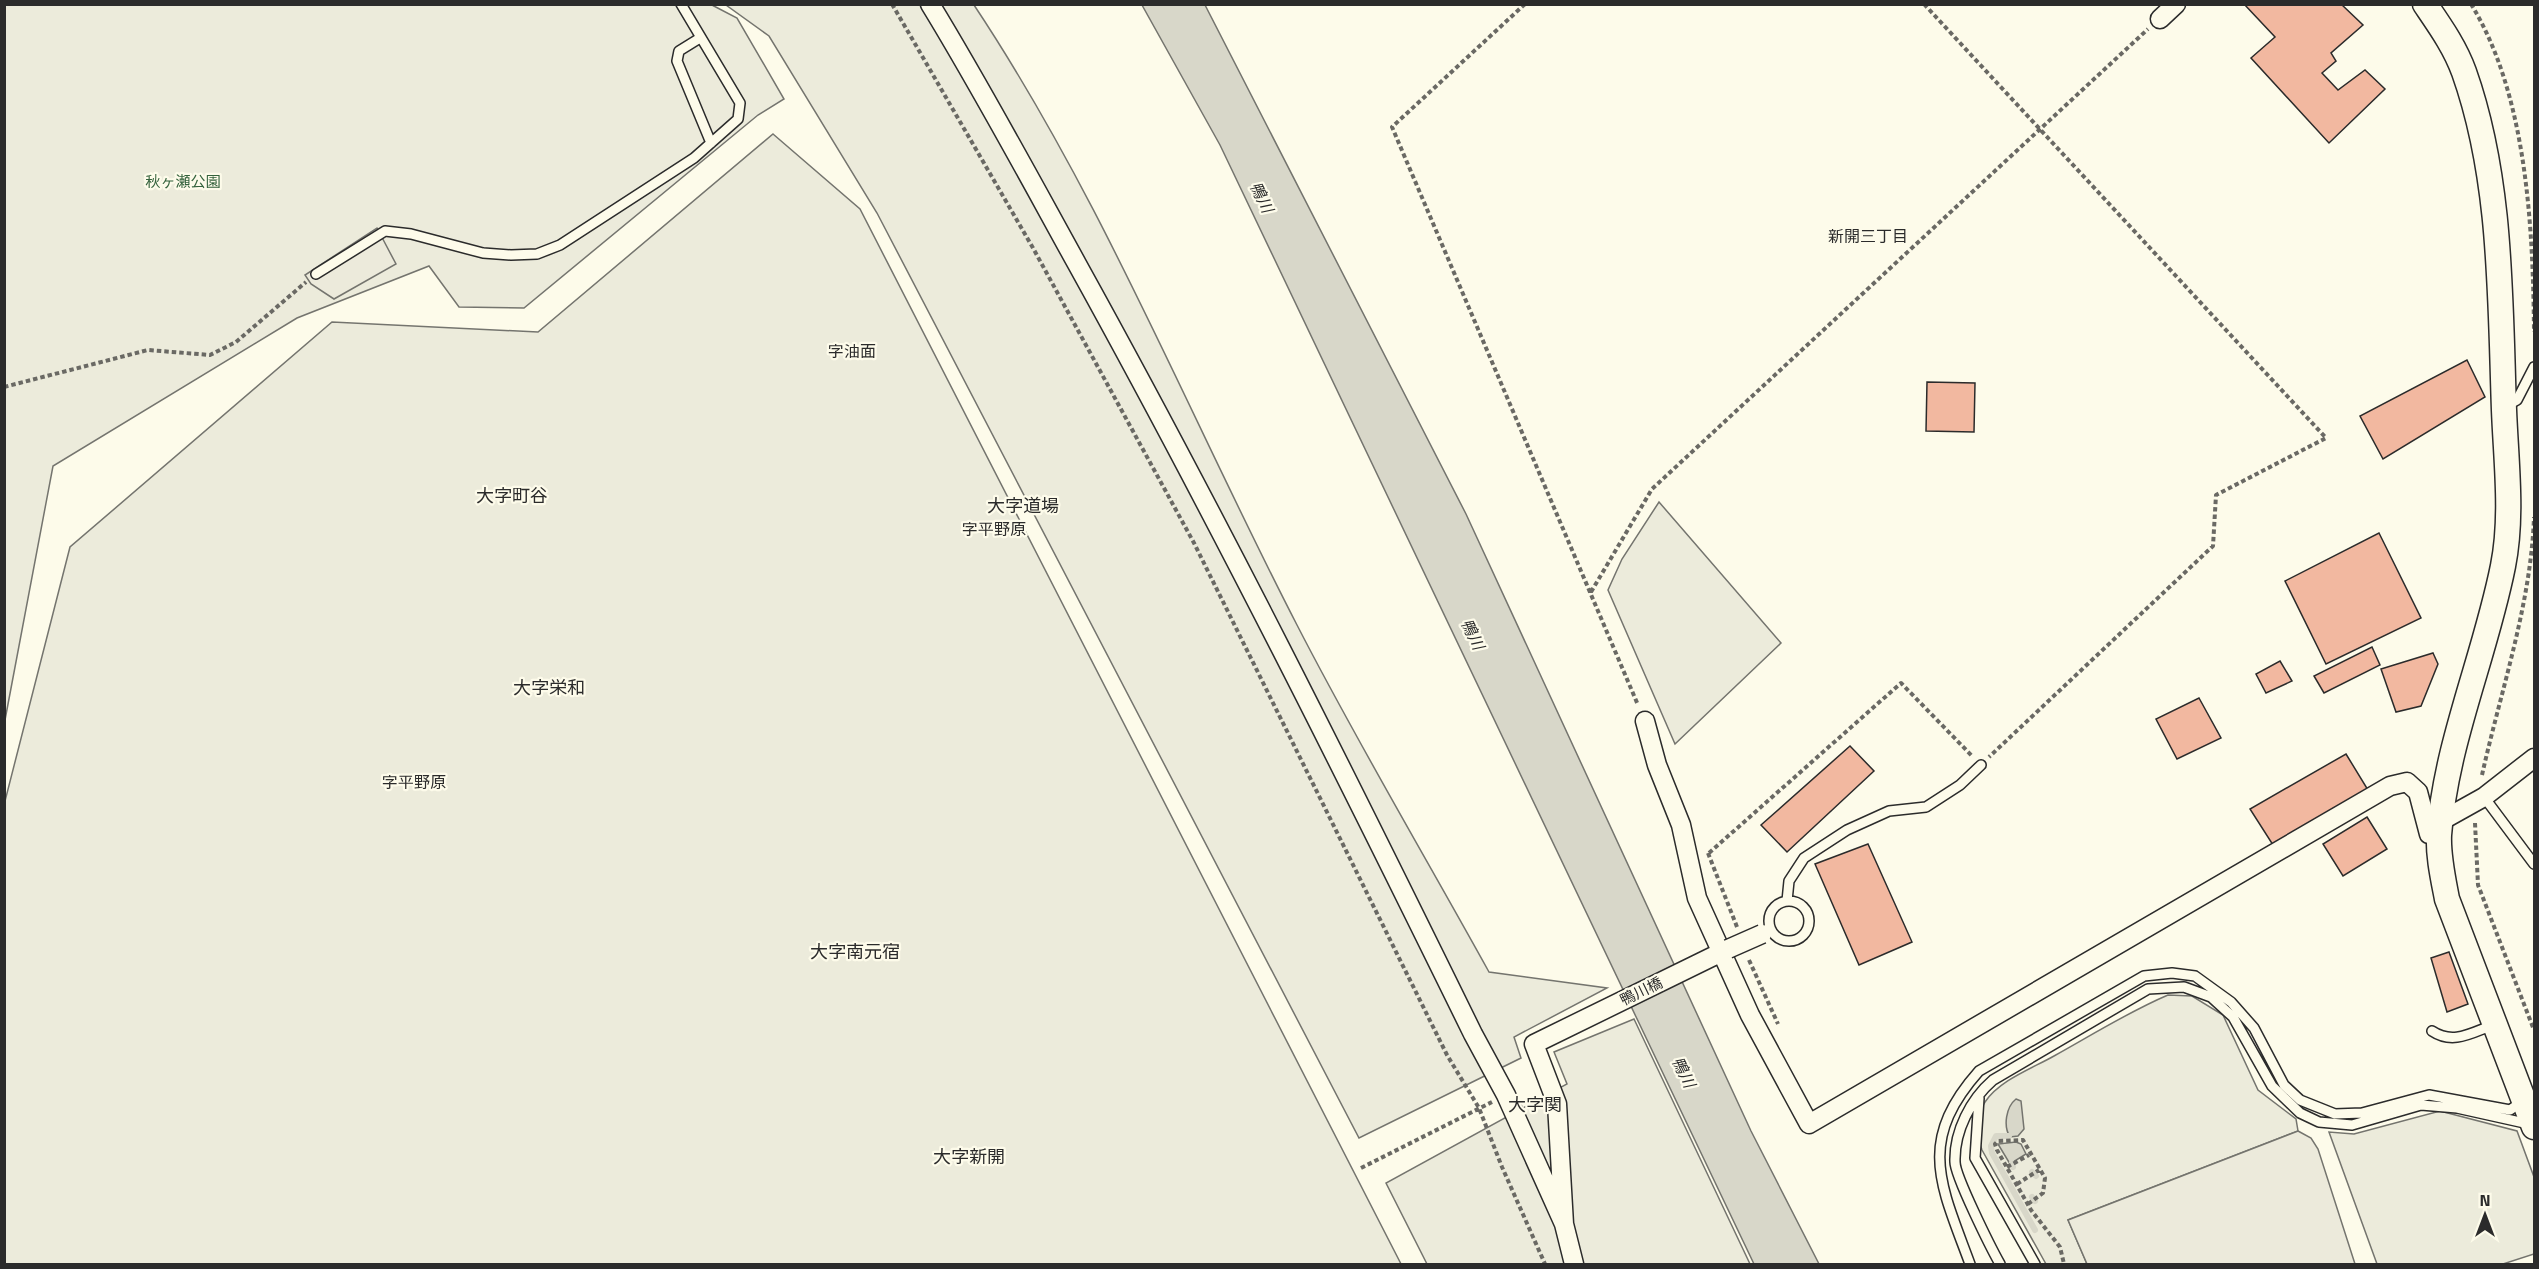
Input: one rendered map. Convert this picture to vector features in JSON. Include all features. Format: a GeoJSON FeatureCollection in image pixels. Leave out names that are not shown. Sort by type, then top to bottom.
{"type":"FeatureCollection","features":[{"type":"Feature","properties":{"kind":"street"},"geometry":{"type":"LineString","coordinates":[[930,4],[965,61],[1152,399],[1241,568],[1386,854],[1473,1034],[1506,1095],[1564,1224],[1574,1264]]}},
{"type":"Feature","properties":{"kind":"street"},"geometry":{"type":"LineString","coordinates":[[2160,19],[2176,4]]}},
{"type":"Feature","properties":{"kind":"street"},"geometry":{"type":"LineString","coordinates":[[2426,4],[2451,43],[2464,71],[2480,133],[2496,216],[2508,534],[2503,565],[2447,771],[2440,829],[2447,899],[2534,1126]]}},
{"type":"Feature","properties":{"kind":"street"},"geometry":{"type":"LineString","coordinates":[[1645,721],[1657,765],[1681,825],[1697,897],[1750,1015],[1809,1124],[2390,786],[2407,782],[2418,792],[2429,834],[2440,829],[2535,758]]}},
{"type":"Feature","properties":{"kind":"street","name":"鴨川橋"},"geometry":{"type":"LineString","coordinates":[[1564,1224],[1557,1104],[1533,1044],[1767,932]]}},
{"type":"Feature","properties":{"kind":"lane"},"geometry":{"type":"LineString","coordinates":[[316,274],[385,231],[411,234],[483,253],[537,254],[560,245],[694,158],[738,119],[740,103],[681,4]]}},
{"type":"Feature","properties":{"kind":"lane"},"geometry":{"type":"LineString","coordinates":[[700,38],[679,51],[677,61],[711,143]]}},
{"type":"Feature","properties":{"kind":"lane"},"geometry":{"type":"LineString","coordinates":[[2504,407],[2517,400],[2535,367]]}},
{"type":"Feature","properties":{"kind":"lane"},"geometry":{"type":"LineString","coordinates":[[1787,901],[1789,881],[1804,858],[1848,830],[1888,811],[1926,807],[1960,785],[1981,765]]}},
{"type":"Feature","properties":{"kind":"lane"},"geometry":{"type":"LineString","coordinates":[[2484,797],[2535,864]]}},
{"type":"Feature","properties":{"kind":"lane"},"geometry":{"type":"LineString","coordinates":[[1787,901],[1799,904],[1808,913],[1809,925],[1806,931],[1795,940],[1788,940],[1767,932],[1772,911],[1776,906],[1787,901]]}},
{"type":"Feature","properties":{"kind":"lane"},"geometry":{"type":"LineString","coordinates":[[1970,1264],[1940,1176],[1941,1131],[1959,1094],[1979,1071],[2144,976],[2172,973],[2195,976],[2231,1002],[2254,1028],[2284,1085],[2300,1100],[2336,1114],[2362,1113],[2429,1095],[2510,1110],[2525,1100]]}},
{"type":"Feature","properties":{"kind":"lane"},"geometry":{"type":"LineString","coordinates":[[2000,1264],[1954,1163],[1960,1128],[1979,1092],[2040,1051],[2148,989],[2184,987],[2211,998],[2234,1017],[2272,1086],[2300,1113],[2319,1122],[2352,1125],[2421,1105],[2457,1108],[2534,1126]]}},
{"type":"Feature","properties":{"kind":"lane"},"geometry":{"type":"LineString","coordinates":[[2432,1031],[2444,1039],[2455,1038],[2495,1024]]}},
{"type":"Feature","properties":{"kind":"lane"},"geometry":{"type":"LineString","coordinates":[[1979,1092],[1975,1158],[2036,1264]]}},
{"type":"Feature","properties":{"kind":"path"},"geometry":{"type":"LineString","coordinates":[[892,4],[1034,248],[1188,533],[1448,1055],[1479,1108],[1502,1167],[1545,1264]]}},
{"type":"Feature","properties":{"kind":"path"},"geometry":{"type":"LineString","coordinates":[[1525,4],[1392,127],[1645,721]]}},
{"type":"Feature","properties":{"kind":"path"},"geometry":{"type":"LineString","coordinates":[[1708,854],[1901,682],[1981,765],[2213,546],[2216,495],[2326,438],[1924,4]]}},
{"type":"Feature","properties":{"kind":"path"},"geometry":{"type":"LineString","coordinates":[[2471,4],[2499,68],[2520,144],[2528,198],[2535,332]]}},
{"type":"Feature","properties":{"kind":"path"},"geometry":{"type":"LineString","coordinates":[[1590,592],[1652,489],[2039,128],[2160,19]]}},
{"type":"Feature","properties":{"kind":"path"},"geometry":{"type":"LineString","coordinates":[[4,387],[148,350],[210,355],[236,342],[268,312],[316,274]]}},
{"type":"Feature","properties":{"kind":"path"},"geometry":{"type":"LineString","coordinates":[[1705,845],[1738,932]]}},
{"type":"Feature","properties":{"kind":"path"},"geometry":{"type":"LineString","coordinates":[[1747,954],[1779,1026]]}},
{"type":"Feature","properties":{"kind":"path"},"geometry":{"type":"LineString","coordinates":[[1361,1168],[1506,1095]]}},
{"type":"Feature","properties":{"kind":"path"},"geometry":{"type":"LineString","coordinates":[[2028,1204],[2043,1193],[2046,1187],[2035,1173],[2023,1140],[2007,1140],[1995,1144],[2011,1166],[2010,1174],[2032,1211],[2061,1246],[2064,1264]]}},
{"type":"Feature","properties":{"kind":"path"},"geometry":{"type":"LineString","coordinates":[[2011,1166],[2029,1155]]}},
{"type":"Feature","properties":{"kind":"path"},"geometry":{"type":"LineString","coordinates":[[2016,1183],[2035,1173]]}},
{"type":"Feature","properties":{"kind":"green space","name":"秋ヶ瀬公園"},"geometry":{"type":"Polygon","coordinates":[[[710,4],[737,18],[784,99],[758,115],[524,308],[459,307],[429,266],[297,318],[53,466],[5,720],[5,5],[710,4]]]}},
{"type":"Feature","properties":{"kind":"green space"},"geometry":{"type":"Polygon","coordinates":[[[726,5],[974,5],[1021,79],[1064,155],[1144,310],[1297,625],[1367,756],[1489,972],[1607,988],[1514,1037],[1521,1058],[1359,1138],[877,213],[769,36],[726,5]]]}},
{"type":"Feature","properties":{"kind":"green space"},"geometry":{"type":"Polygon","coordinates":[[[773,134],[860,209],[1401,1264],[5,1264],[5,801],[70,547],[332,322],[538,332],[773,134]]]}},
{"type":"Feature","properties":{"kind":"green space"},"geometry":{"type":"Polygon","coordinates":[[[1659,502],[1781,643],[1675,744],[1608,590],[1622,559],[1659,502]]]}},
{"type":"Feature","properties":{"kind":"green space"},"geometry":{"type":"Polygon","coordinates":[[[2168,995],[2192,996],[2223,1015],[2258,1090],[2296,1119],[2298,1131],[2068,1220],[2087,1264],[2046,1264],[1982,1150],[1977,1126],[1981,1108],[1991,1094],[2016,1076],[2124,1016],[2168,995]]]}},
{"type":"Feature","properties":{"kind":"green space"},"geometry":{"type":"Polygon","coordinates":[[[1634,1019],[1750,1264],[1427,1264],[1386,1183],[1567,1084],[1554,1052],[1634,1019]]]}},
{"type":"Feature","properties":{"kind":"green space"},"geometry":{"type":"Polygon","coordinates":[[[2440,1111],[2517,1131],[2534,1177],[2534,1254],[2503,1264],[2377,1264],[2329,1132],[2354,1134],[2440,1111]]]}},
{"type":"Feature","properties":{"kind":"shaded area"},"geometry":{"type":"Polygon","coordinates":[[[377,228],[396,264],[334,299],[311,284],[305,275],[377,228]]]}},
{"type":"Feature","properties":{"kind":"shaded area"},"geometry":{"type":"Polygon","coordinates":[[[2298,1131],[2311,1138],[2318,1149],[2355,1264],[2087,1264],[2068,1220],[2298,1131]]]}},
{"type":"Feature","properties":{"kind":"water","name":"鴨川"},"geometry":{"type":"Polygon","coordinates":[[[1142,5],[1205,5],[1466,514],[1751,1131],[1819,1264],[1754,1264],[1220,145],[1142,5]]]}},
{"type":"Feature","properties":{"kind":"water"},"geometry":{"type":"Polygon","coordinates":[[[2016,1099],[2021,1101],[2024,1129],[2018,1136],[2010,1137],[2007,1117],[2016,1099]]]}},
{"type":"Feature","properties":{"kind":"water"},"geometry":{"type":"Polygon","coordinates":[[[2016,1142],[2021,1144],[2026,1154],[2010,1164],[1998,1144],[2016,1142]]]}},
{"type":"Feature","properties":{"kind":"building"},"geometry":{"type":"Polygon","coordinates":[[[2244,4],[2341,4],[2363,25],[2331,53],[2336,61],[2322,73],[2338,90],[2365,70],[2385,89],[2329,143],[2251,58],[2275,37],[2244,4]]]}},
{"type":"Feature","properties":{"kind":"building"},"geometry":{"type":"Polygon","coordinates":[[[2467,360],[2485,397],[2383,459],[2360,416],[2467,360]]]}},
{"type":"Feature","properties":{"kind":"building"},"geometry":{"type":"Polygon","coordinates":[[[1927,382],[1975,383],[1974,432],[1926,431],[1927,382]]]}},
{"type":"Feature","properties":{"kind":"building"},"geometry":{"type":"Polygon","coordinates":[[[2379,533],[2421,618],[2326,664],[2285,581],[2379,533]]]}},
{"type":"Feature","properties":{"kind":"building"},"geometry":{"type":"Polygon","coordinates":[[[2372,647],[2380,665],[2324,693],[2314,676],[2372,647]]]}},
{"type":"Feature","properties":{"kind":"building"},"geometry":{"type":"Polygon","coordinates":[[[2433,653],[2438,664],[2421,706],[2396,712],[2381,669],[2433,653]]]}},
{"type":"Feature","properties":{"kind":"building"},"geometry":{"type":"Polygon","coordinates":[[[2280,661],[2292,681],[2266,693],[2256,674],[2280,661]]]}},
{"type":"Feature","properties":{"kind":"building"},"geometry":{"type":"Polygon","coordinates":[[[2199,698],[2221,738],[2177,759],[2156,719],[2199,698]]]}},
{"type":"Feature","properties":{"kind":"building"},"geometry":{"type":"Polygon","coordinates":[[[1850,746],[1874,771],[1787,852],[1761,825],[1850,746]]]}},
{"type":"Feature","properties":{"kind":"building"},"geometry":{"type":"Polygon","coordinates":[[[2346,754],[2368,790],[2273,845],[2250,809],[2346,754]]]}},
{"type":"Feature","properties":{"kind":"building"},"geometry":{"type":"Polygon","coordinates":[[[2367,817],[2387,849],[2343,876],[2323,844],[2367,817]]]}},
{"type":"Feature","properties":{"kind":"building"},"geometry":{"type":"Polygon","coordinates":[[[1868,844],[1912,942],[1859,965],[1815,864],[1868,844]]]}},
{"type":"Feature","properties":{"kind":"building"},"geometry":{"type":"Polygon","coordinates":[[[2449,952],[2468,1004],[2447,1012],[2431,958],[2449,952]]]}},
{"type":"Feature","properties":{"kind":"waterway"},"geometry":{"type":"LineString","coordinates":[[2009,1136],[1996,1136],[1991,1146],[1992,1153],[2035,1230]]}},
{"type":"Feature","properties":{"kind":"waterway"},"geometry":{"type":"LineString","coordinates":[[2012,1163],[2013,1167]]}},
{"type":"Feature","properties":{"kind":"waterway"},"geometry":{"type":"LineString","coordinates":[[2032,1172],[2036,1176]]}},
{"type":"Feature","properties":{"kind":"waterway"},"geometry":{"type":"LineString","coordinates":[[2032,1197],[2035,1201]]}},
{"type":"Feature","properties":{"kind":"district","name":"新開三丁目"},"geometry":{"type":"Point","coordinates":[1868,236]}},
{"type":"Feature","properties":{"kind":"district","name":"字油面"},"geometry":{"type":"Point","coordinates":[852,351]}},
{"type":"Feature","properties":{"kind":"district","name":"大字町谷"},"geometry":{"type":"Point","coordinates":[512,495]}},
{"type":"Feature","properties":{"kind":"district","name":"大字道場"},"geometry":{"type":"Point","coordinates":[1023,505]}},
{"type":"Feature","properties":{"kind":"district","name":"字平野原"},"geometry":{"type":"Point","coordinates":[994,529]}},
{"type":"Feature","properties":{"kind":"district","name":"大字栄和"},"geometry":{"type":"Point","coordinates":[549,687]}},
{"type":"Feature","properties":{"kind":"district","name":"字平野原"},"geometry":{"type":"Point","coordinates":[414,782]}},
{"type":"Feature","properties":{"kind":"district","name":"大字南元宿"},"geometry":{"type":"Point","coordinates":[855,951]}},
{"type":"Feature","properties":{"kind":"district","name":"大字関"},"geometry":{"type":"Point","coordinates":[1535,1104]}},
{"type":"Feature","properties":{"kind":"district","name":"大字新開"},"geometry":{"type":"Point","coordinates":[969,1156]}}]}
